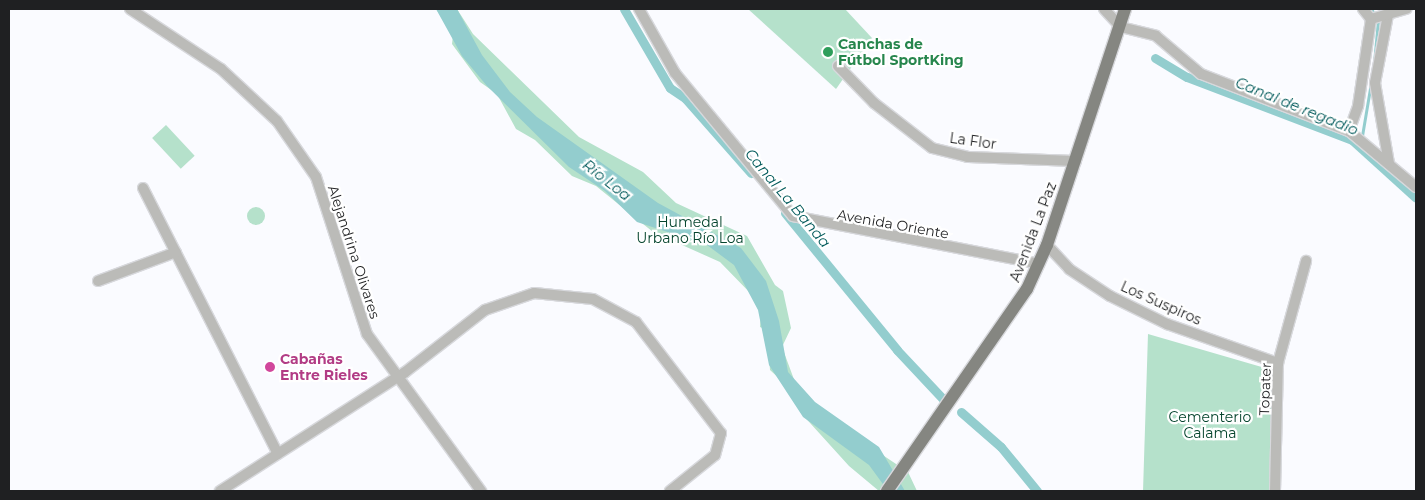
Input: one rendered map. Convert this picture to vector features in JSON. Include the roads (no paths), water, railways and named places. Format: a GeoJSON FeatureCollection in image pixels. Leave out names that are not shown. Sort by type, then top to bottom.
{"type":"FeatureCollection","features":[{"type":"Feature","properties":{"kind":"main road","name":"Avenida La Paz"},"geometry":{"type":"LineString","coordinates":[[887,491],[1006,322],[1039,264],[1076,161],[1121,27],[1125,9]]}},
{"type":"Feature","properties":{"kind":"street","name":"Alejandrina Olivares"},"geometry":{"type":"LineString","coordinates":[[130,9],[221,69],[277,121],[316,177],[340,243],[356,310],[397,378],[481,491]]}},
{"type":"Feature","properties":{"kind":"street","name":"Avenida Oriente"},"geometry":{"type":"LineString","coordinates":[[639,9],[675,73],[793,216],[1039,264]]}},
{"type":"Feature","properties":{"kind":"street"},"geometry":{"type":"LineString","coordinates":[[1104,9],[1121,27],[1156,36],[1201,74],[1349,131],[1416,187]]}},
{"type":"Feature","properties":{"kind":"street"},"geometry":{"type":"LineString","coordinates":[[1349,131],[1358,106],[1371,19],[1363,9]]}},
{"type":"Feature","properties":{"kind":"street"},"geometry":{"type":"LineString","coordinates":[[1371,19],[1407,9]]}},
{"type":"Feature","properties":{"kind":"street"},"geometry":{"type":"LineString","coordinates":[[1388,15],[1375,84],[1389,163]]}},
{"type":"Feature","properties":{"kind":"street","name":"La Flor"},"geometry":{"type":"LineString","coordinates":[[838,66],[874,103],[932,148],[967,157],[1076,161]]}},
{"type":"Feature","properties":{"kind":"street"},"geometry":{"type":"LineString","coordinates":[[143,188],[278,454]]}},
{"type":"Feature","properties":{"kind":"street","name":"Los Suspiros"},"geometry":{"type":"LineString","coordinates":[[1047,245],[1069,270],[1110,296],[1167,324],[1278,363]]}},
{"type":"Feature","properties":{"kind":"street"},"geometry":{"type":"LineString","coordinates":[[98,281],[176,252]]}},
{"type":"Feature","properties":{"kind":"street","name":"Topater"},"geometry":{"type":"LineString","coordinates":[[1275,491],[1278,363],[1306,261]]}},
{"type":"Feature","properties":{"kind":"street"},"geometry":{"type":"LineString","coordinates":[[220,491],[397,378],[485,310],[534,293],[592,299],[636,322],[721,433],[715,455],[670,491]]}},
{"type":"Feature","properties":{"kind":"water","name":"Río Loa"},"geometry":{"type":"Polygon","coordinates":[[[436,9],[457,9],[482,55],[510,92],[537,117],[658,203],[741,248],[766,281],[779,321],[788,372],[815,402],[879,447],[905,491],[888,491],[869,465],[803,417],[769,365],[758,310],[734,265],[707,245],[637,222],[605,191],[569,167],[487,86],[462,56],[436,9]]]}},
{"type":"Feature","properties":{"kind":"waterway","name":"Canal La Banda"},"geometry":{"type":"LineString","coordinates":[[624,9],[670,88],[685,98],[751,173]]}},
{"type":"Feature","properties":{"kind":"waterway"},"geometry":{"type":"LineString","coordinates":[[1372,9],[1374,14]]}},
{"type":"Feature","properties":{"kind":"waterway"},"geometry":{"type":"LineString","coordinates":[[1374,63],[1378,21]]}},
{"type":"Feature","properties":{"kind":"waterway","name":"Canal de regadio"},"geometry":{"type":"LineString","coordinates":[[1155,58],[1187,77],[1352,140],[1416,198]]}},
{"type":"Feature","properties":{"kind":"waterway"},"geometry":{"type":"LineString","coordinates":[[1362,136],[1371,83]]}},
{"type":"Feature","properties":{"kind":"waterway","name":"Canal La Banda"},"geometry":{"type":"LineString","coordinates":[[785,213],[897,350],[942,398]]}},
{"type":"Feature","properties":{"kind":"waterway"},"geometry":{"type":"LineString","coordinates":[[961,412],[1001,447],[1037,491]]}},
{"type":"Feature","properties":{"kind":"place","name":"Canchas de Fútbol SportKing"},"geometry":{"type":"Point","coordinates":[828,52]}},
{"type":"Feature","properties":{"kind":"place","name":"Cabañas Entre Rieles"},"geometry":{"type":"Point","coordinates":[270,367]}},
{"type":"Feature","properties":{"kind":"park label","name":"Humedal Urbano Río Loa"},"geometry":{"type":"Point","coordinates":[690,230]}},
{"type":"Feature","properties":{"kind":"park label","name":"Cementerio Calama"},"geometry":{"type":"Point","coordinates":[1210,426]}}]}
